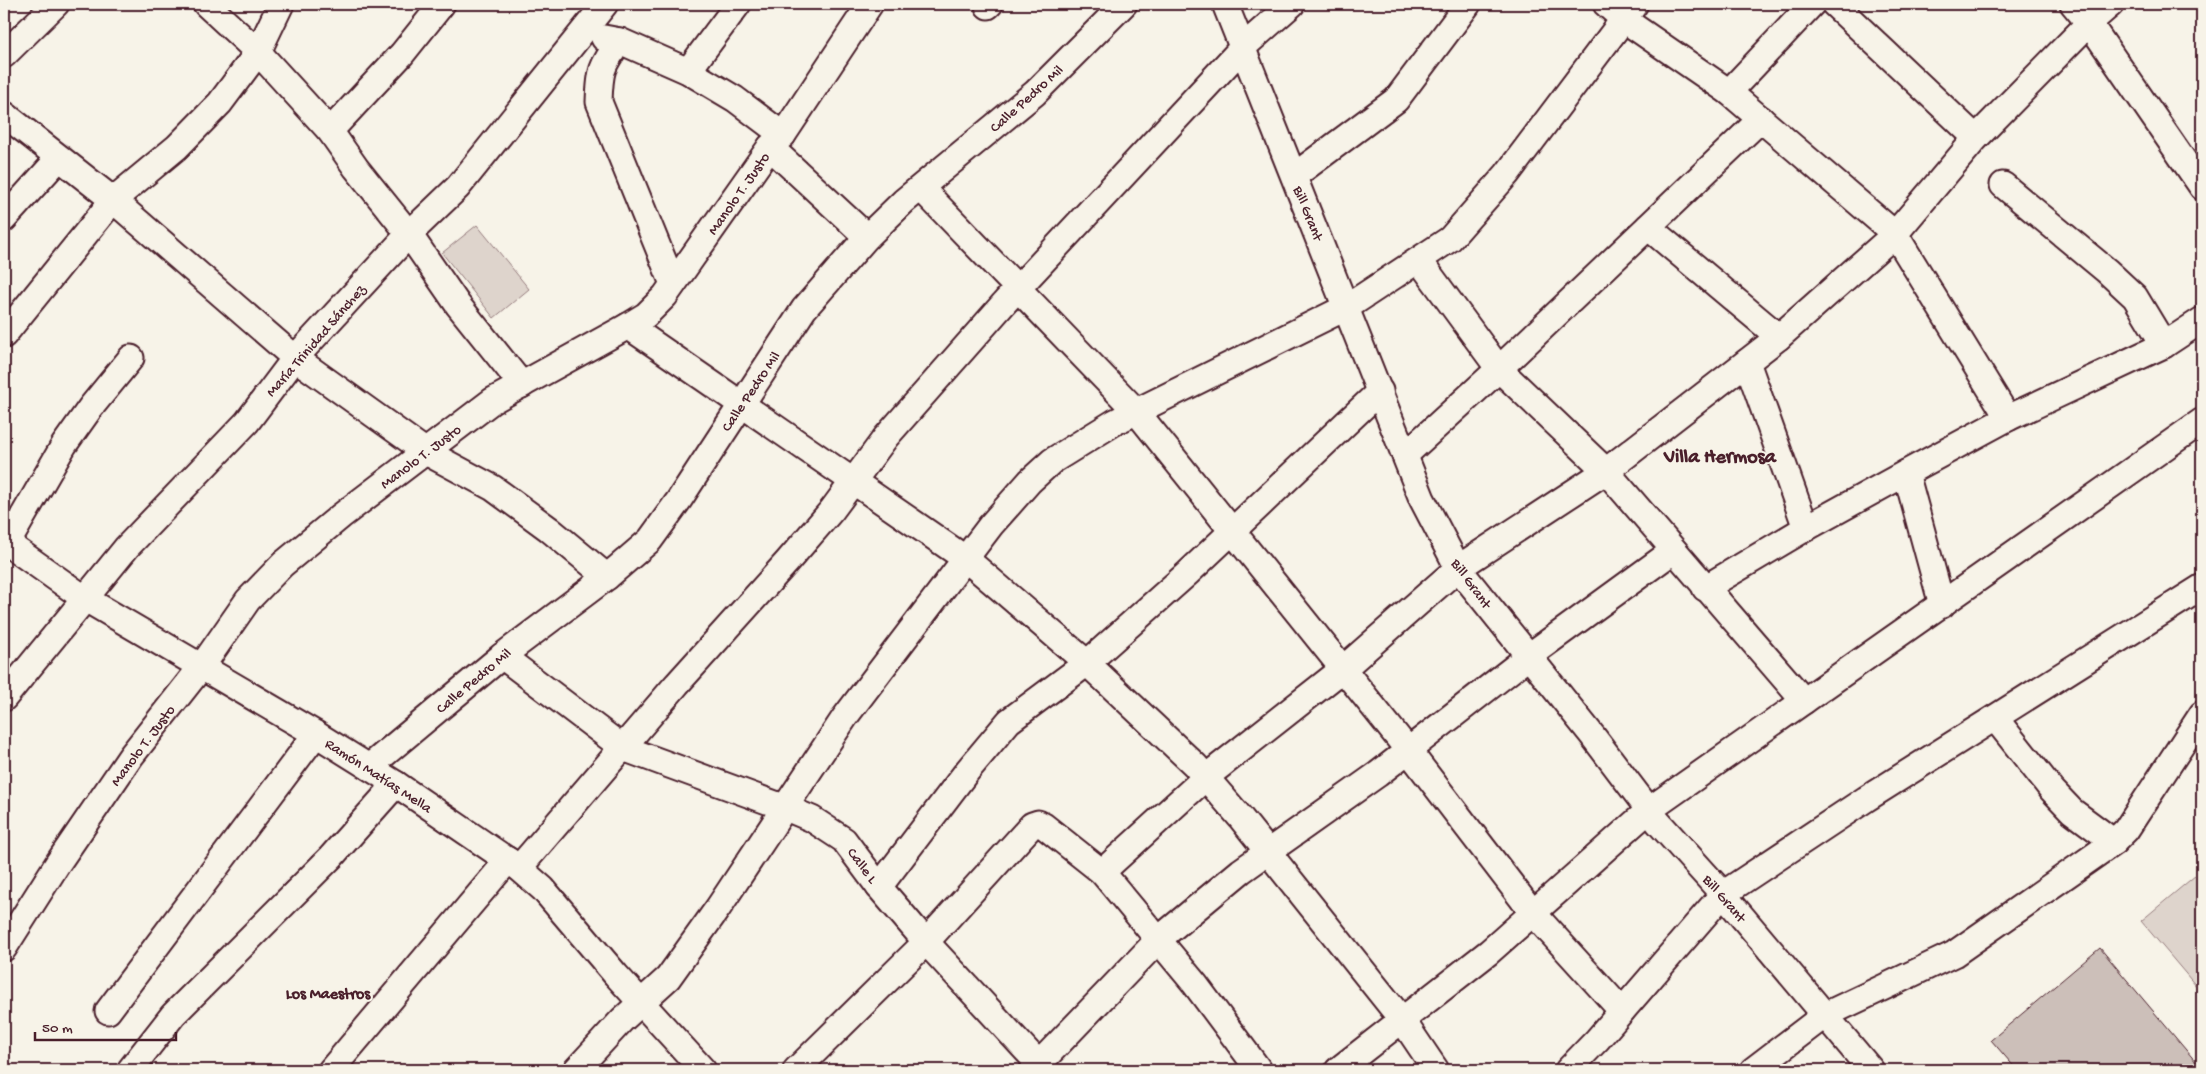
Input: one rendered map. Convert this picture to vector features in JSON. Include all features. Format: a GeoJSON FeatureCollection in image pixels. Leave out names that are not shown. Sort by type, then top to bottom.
{"type":"FeatureCollection","features":[{"type":"Feature","properties":{"kind":"street"},"geometry":{"type":"LineString","coordinates":[[4,55],[56,4]]}},
{"type":"Feature","properties":{"kind":"street"},"geometry":{"type":"LineString","coordinates":[[206,4],[258,52],[330,131],[356,168],[409,234],[458,304],[522,385]]}},
{"type":"Feature","properties":{"kind":"street"},"geometry":{"type":"LineString","coordinates":[[4,335],[113,200],[177,147],[220,104],[258,52],[282,4]]}},
{"type":"Feature","properties":{"kind":"street"},"geometry":{"type":"LineString","coordinates":[[330,131],[402,54],[442,4]]}},
{"type":"Feature","properties":{"kind":"street","name":"María Trinidad Sánchez"},"geometry":{"type":"LineString","coordinates":[[4,698],[127,547],[247,422],[295,358],[409,234],[458,187],[605,4]]}},
{"type":"Feature","properties":{"kind":"street"},"geometry":{"type":"LineString","coordinates":[[688,71],[738,4]]}},
{"type":"Feature","properties":{"kind":"street","name":"Manolo T. Justo"},"geometry":{"type":"LineString","coordinates":[[4,948],[58,863],[132,756],[202,666],[248,600],[283,564],[341,516],[492,401],[646,315],[673,284],[776,141],[870,4]]}},
{"type":"Feature","properties":{"kind":"street","name":"Calle Pedro Mil"},"geometry":{"type":"LineString","coordinates":[[368,767],[502,656],[607,577],[650,540],[680,500],[804,309],[868,237],[904,201],[1035,93],[1124,4]]}},
{"type":"Feature","properties":{"kind":"street","name":"Bill Grant"},"geometry":{"type":"LineString","coordinates":[[1225,4],[1422,499],[1458,568],[1649,810],[1723,894],[1871,1070]]}},
{"type":"Feature","properties":{"kind":"street"},"geometry":{"type":"LineString","coordinates":[[331,1070],[514,864],[623,748],[731,622],[787,562],[886,437],[1019,289],[1243,47],[1292,4]]}},
{"type":"Feature","properties":{"kind":"street"},"geometry":{"type":"LineString","coordinates":[[1294,176],[1396,100],[1468,4]]}},
{"type":"Feature","properties":{"kind":"street"},"geometry":{"type":"LineString","coordinates":[[1729,92],[1812,4]]}},
{"type":"Feature","properties":{"kind":"street"},"geometry":{"type":"LineString","coordinates":[[1834,4],[1976,138]]}},
{"type":"Feature","properties":{"kind":"street"},"geometry":{"type":"LineString","coordinates":[[2073,4],[2089,23],[2202,187]]}},
{"type":"Feature","properties":{"kind":"street"},"geometry":{"type":"LineString","coordinates":[[1102,872],[1206,777],[1343,669],[1458,568],[1606,471],[1779,337],[1895,234],[1976,138],[2089,23],[2111,4]]}},
{"type":"Feature","properties":{"kind":"street"},"geometry":{"type":"LineString","coordinates":[[576,1070],[622,1020],[668,978],[786,808],[845,717],[991,525],[1017,496],[1052,461],[1136,411],[1347,307],[1450,239],[1507,174],[1621,9],[1729,92],[1895,234],[2008,418]]}},
{"type":"Feature","properties":{"kind":"street"},"geometry":{"type":"LineString","coordinates":[[582,33],[620,41],[688,71],[735,99],[868,237]]}},
{"type":"Feature","properties":{"kind":"street"},"geometry":{"type":"LineString","coordinates":[[620,41],[604,62],[600,82],[600,102],[673,284]]}},
{"type":"Feature","properties":{"kind":"street"},"geometry":{"type":"LineString","coordinates":[[4,114],[113,200],[295,358],[426,452],[493,488],[549,528],[607,577]]}},
{"type":"Feature","properties":{"kind":"street"},"geometry":{"type":"LineString","coordinates":[[1405,455],[1499,369],[1761,119]]}},
{"type":"Feature","properties":{"kind":"street"},"geometry":{"type":"LineString","coordinates":[[4,219],[59,158]]}},
{"type":"Feature","properties":{"kind":"street"},"geometry":{"type":"LineString","coordinates":[[2003,185],[2107,271],[2134,297],[2164,345]]}},
{"type":"Feature","properties":{"kind":"street"},"geometry":{"type":"LineString","coordinates":[[921,188],[1136,411],[1408,750],[1533,913],[1622,1011]]}},
{"type":"Feature","properties":{"kind":"street"},"geometry":{"type":"LineString","coordinates":[[1648,226],[1779,337]]}},
{"type":"Feature","properties":{"kind":"street"},"geometry":{"type":"LineString","coordinates":[[1419,260],[1499,369],[1606,471],[1804,701]]}},
{"type":"Feature","properties":{"kind":"street"},"geometry":{"type":"LineString","coordinates":[[1705,588],[1806,528],[1906,473],[2008,418],[2164,345],[2202,320]]}},
{"type":"Feature","properties":{"kind":"street"},"geometry":{"type":"LineString","coordinates":[[628,326],[966,559],[1087,663],[1206,777],[1268,851],[1403,1021],[1436,1070]]}},
{"type":"Feature","properties":{"kind":"street"},"geometry":{"type":"LineString","coordinates":[[6,542],[64,446],[91,407],[131,358]]}},
{"type":"Feature","properties":{"kind":"street"},"geometry":{"type":"LineString","coordinates":[[1747,362],[1806,528]]}},
{"type":"Feature","properties":{"kind":"street"},"geometry":{"type":"LineString","coordinates":[[879,887],[968,770],[1009,721],[1087,663],[1188,573],[1380,391]]}},
{"type":"Feature","properties":{"kind":"street"},"geometry":{"type":"LineString","coordinates":[[1338,1070],[1489,952],[1649,810],[2202,421]]}},
{"type":"Feature","properties":{"kind":"street"},"geometry":{"type":"LineString","coordinates":[[1906,473],[1942,605]]}},
{"type":"Feature","properties":{"kind":"street","name":"Ramón Matías Mella"},"geometry":{"type":"LineString","coordinates":[[6,542],[84,598],[316,734],[396,784],[514,864],[543,889],[703,1070]]}},
{"type":"Feature","properties":{"kind":"street"},"geometry":{"type":"LineString","coordinates":[[1038,1068],[1159,939],[1268,851],[1378,774],[1529,656],[1673,551]]}},
{"type":"Feature","properties":{"kind":"street"},"geometry":{"type":"LineString","coordinates":[[1568,1070],[1622,1011],[1723,894],[1866,799],[2202,586]]}},
{"type":"Feature","properties":{"kind":"street","name":"Calle L"},"geometry":{"type":"LineString","coordinates":[[502,656],[623,748],[786,808],[812,819],[844,840],[879,887],[1038,1068]]}},
{"type":"Feature","properties":{"kind":"street"},"geometry":{"type":"LineString","coordinates":[[1754,1070],[1824,1015],[1954,954],[2114,842],[2126,830],[2202,714]]}},
{"type":"Feature","properties":{"kind":"street"},"geometry":{"type":"LineString","coordinates":[[1994,718],[2039,776],[2072,811],[2114,842]]}},
{"type":"Feature","properties":{"kind":"street"},"geometry":{"type":"LineString","coordinates":[[108,1011],[316,734]]}},
{"type":"Feature","properties":{"kind":"street"},"geometry":{"type":"LineString","coordinates":[[130,1070],[173,1015],[331,857],[396,784]]}},
{"type":"Feature","properties":{"kind":"street"},"geometry":{"type":"LineString","coordinates":[[796,1070],[926,942],[1032,825],[1038,823],[1102,872],[1159,939],[1259,1070]]}},
{"type":"Feature","properties":{"kind":"shaded area"},"geometry":{"type":"Polygon","coordinates":[[[477,225],[529,289],[494,318],[442,253],[477,225]]]}},
{"type":"Feature","properties":{"kind":"shaded area"},"geometry":{"type":"Polygon","coordinates":[[[2196,875],[2202,883],[2202,993],[2141,921],[2196,875]]]}},
{"type":"Feature","properties":{"kind":"building"},"geometry":{"type":"Polygon","coordinates":[[[2100,948],[2202,1070],[2017,1070],[1991,1040],[2100,948]]]}},
{"type":"Feature","properties":{"kind":"district","name":"Villa Hermosa"},"geometry":{"type":"Point","coordinates":[1720,455]}},
{"type":"Feature","properties":{"kind":"district","name":"Los Maestros"},"geometry":{"type":"Point","coordinates":[328,992]}}]}
